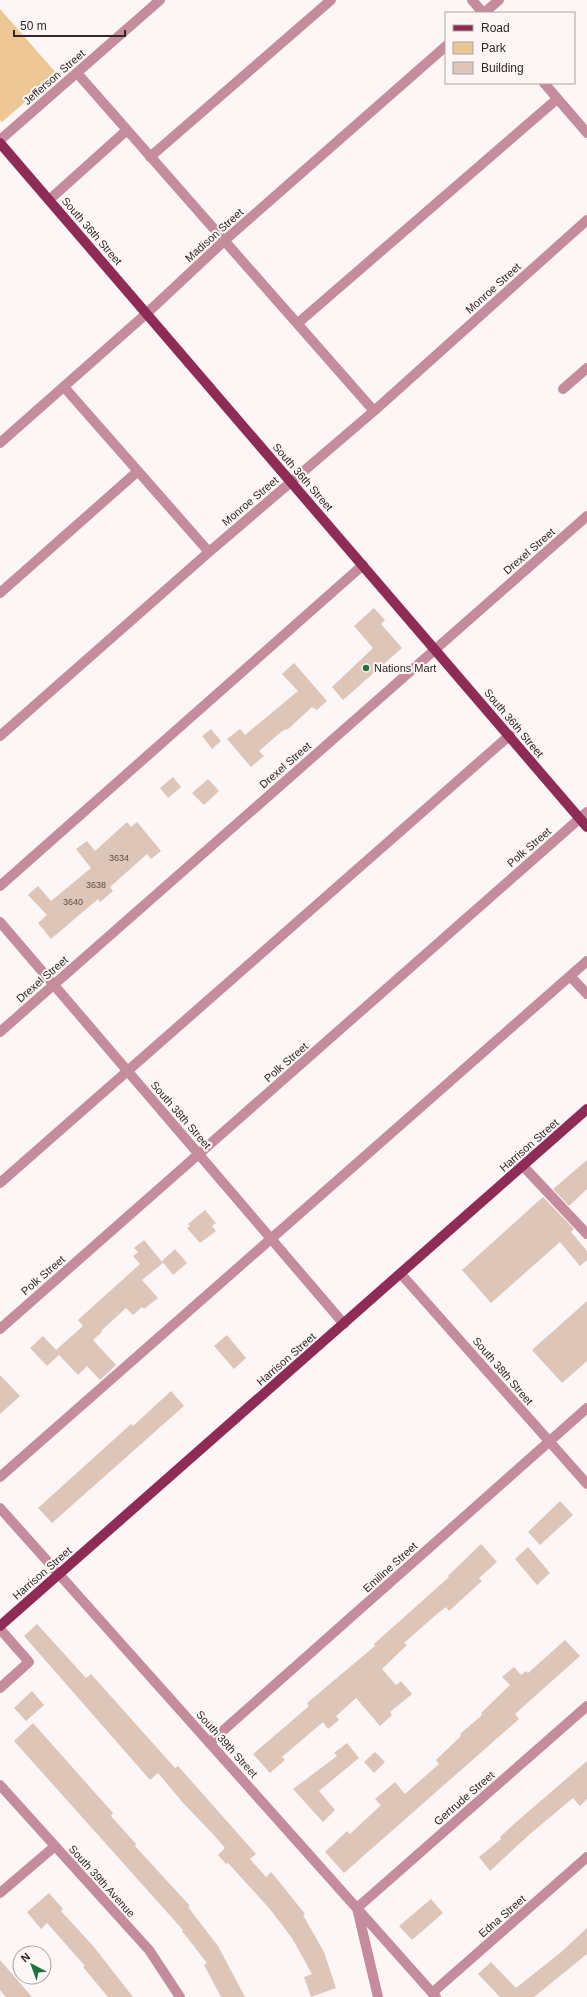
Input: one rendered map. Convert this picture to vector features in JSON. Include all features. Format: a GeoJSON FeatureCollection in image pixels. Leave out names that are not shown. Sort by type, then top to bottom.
{"type":"FeatureCollection","features":[{"type":"Feature","properties":{"kind":"main road","name":"South 36th Street"},"geometry":{"type":"LineString","coordinates":[[0,141],[146,314],[510,736],[583,815],[587,827]]}},
{"type":"Feature","properties":{"kind":"main road","name":"Harrison Street"},"geometry":{"type":"LineString","coordinates":[[0,1628],[59,1574],[587,1109]]}},
{"type":"Feature","properties":{"kind":"street","name":"Jefferson Street"},"geometry":{"type":"LineString","coordinates":[[0,141],[160,0]]}},
{"type":"Feature","properties":{"kind":"street"},"geometry":{"type":"LineString","coordinates":[[150,157],[331,0]]}},
{"type":"Feature","properties":{"kind":"street"},"geometry":{"type":"LineString","coordinates":[[472,0],[483,12]]}},
{"type":"Feature","properties":{"kind":"street"},"geometry":{"type":"LineString","coordinates":[[485,12],[499,0]]}},
{"type":"Feature","properties":{"kind":"street","name":"Madison Street"},"geometry":{"type":"LineString","coordinates":[[0,443],[146,314],[224,241],[445,47]]}},
{"type":"Feature","properties":{"kind":"street"},"geometry":{"type":"LineString","coordinates":[[77,73],[374,411]]}},
{"type":"Feature","properties":{"kind":"street"},"geometry":{"type":"LineString","coordinates":[[545,84],[587,133]]}},
{"type":"Feature","properties":{"kind":"street"},"geometry":{"type":"LineString","coordinates":[[298,323],[557,99]]}},
{"type":"Feature","properties":{"kind":"street"},"geometry":{"type":"LineString","coordinates":[[49,200],[127,130]]}},
{"type":"Feature","properties":{"kind":"street","name":"Monroe Street"},"geometry":{"type":"LineString","coordinates":[[0,736],[209,552],[374,411],[587,220]]}},
{"type":"Feature","properties":{"kind":"street"},"geometry":{"type":"LineString","coordinates":[[563,389],[587,368]]}},
{"type":"Feature","properties":{"kind":"street"},"geometry":{"type":"LineString","coordinates":[[64,387],[209,552]]}},
{"type":"Feature","properties":{"kind":"street"},"geometry":{"type":"LineString","coordinates":[[0,593],[138,471]]}},
{"type":"Feature","properties":{"kind":"street","name":"Drexel Street"},"geometry":{"type":"LineString","coordinates":[[0,1032],[587,516]]}},
{"type":"Feature","properties":{"kind":"street"},"geometry":{"type":"LineString","coordinates":[[0,886],[363,565]]}},
{"type":"Feature","properties":{"kind":"street"},"geometry":{"type":"LineString","coordinates":[[0,1183],[510,736]]}},
{"type":"Feature","properties":{"kind":"street","name":"Polk Street"},"geometry":{"type":"LineString","coordinates":[[0,1329],[583,815]]}},
{"type":"Feature","properties":{"kind":"street","name":"South 38th Street"},"geometry":{"type":"LineString","coordinates":[[0,922],[344,1324]]}},
{"type":"Feature","properties":{"kind":"street"},"geometry":{"type":"LineString","coordinates":[[0,1477],[587,961]]}},
{"type":"Feature","properties":{"kind":"street"},"geometry":{"type":"LineString","coordinates":[[570,976],[587,994]]}},
{"type":"Feature","properties":{"kind":"street"},"geometry":{"type":"LineString","coordinates":[[523,1166],[587,1234]]}},
{"type":"Feature","properties":{"kind":"street","name":"South 38th Street"},"geometry":{"type":"LineString","coordinates":[[400,1274],[587,1484]]}},
{"type":"Feature","properties":{"kind":"street","name":"Emiline Street"},"geometry":{"type":"LineString","coordinates":[[209,1742],[587,1408]]}},
{"type":"Feature","properties":{"kind":"street","name":"South 39th Street"},"geometry":{"type":"LineString","coordinates":[[0,1508],[434,1995]]}},
{"type":"Feature","properties":{"kind":"street"},"geometry":{"type":"LineString","coordinates":[[0,1628],[30,1662],[0,1688]]}},
{"type":"Feature","properties":{"kind":"street","name":"Gertrude Street"},"geometry":{"type":"LineString","coordinates":[[357,1908],[587,1706]]}},
{"type":"Feature","properties":{"kind":"street","name":"South 39th Avenue"},"geometry":{"type":"LineString","coordinates":[[0,1785],[149,1950],[180,1997]]}},
{"type":"Feature","properties":{"kind":"street"},"geometry":{"type":"LineString","coordinates":[[0,1893],[54,1846]]}},
{"type":"Feature","properties":{"kind":"street","name":"Edna Street"},"geometry":{"type":"LineString","coordinates":[[434,1995],[587,1857]]}},
{"type":"Feature","properties":{"kind":"street"},"geometry":{"type":"LineString","coordinates":[[357,1908],[378,1997]]}},
{"type":"Feature","properties":{"kind":"green space"},"geometry":{"type":"Polygon","coordinates":[[[0,9],[57,74],[2,122],[0,120],[0,9]]]}},
{"type":"Feature","properties":{"kind":"building","name":"Nations Mart"},"geometry":{"type":"Polygon","coordinates":[[[374,608],[385,620],[381,624],[402,648],[343,700],[332,687],[373,648],[354,626],[374,608]]]}},
{"type":"Feature","properties":{"kind":"building"},"geometry":{"type":"Polygon","coordinates":[[[294,663],[327,701],[317,710],[312,707],[287,730],[286,729],[281,732],[259,751],[264,756],[251,767],[227,739],[240,729],[245,735],[298,691],[282,674],[294,663]]]}},
{"type":"Feature","properties":{"kind":"building"},"geometry":{"type":"Polygon","coordinates":[[[211,729],[221,741],[212,749],[202,736],[211,729]]]}},
{"type":"Feature","properties":{"kind":"building"},"geometry":{"type":"Polygon","coordinates":[[[173,777],[181,787],[168,798],[160,788],[173,777]]]}},
{"type":"Feature","properties":{"kind":"building"},"geometry":{"type":"Polygon","coordinates":[[[208,779],[219,791],[204,805],[192,793],[208,779]]]}},
{"type":"Feature","properties":{"kind":"building"},"geometry":{"type":"Polygon","coordinates":[[[127,822],[131,827],[137,822],[161,851],[151,859],[147,854],[110,887],[113,891],[100,902],[98,899],[51,939],[38,923],[47,915],[28,895],[38,886],[51,901],[91,868],[76,849],[87,841],[95,851],[127,822]]]}},
{"type":"Feature","properties":{"kind":"building"},"geometry":{"type":"Polygon","coordinates":[[[587,1160],[587,1189],[569,1206],[553,1189],[587,1160]]]}},
{"type":"Feature","properties":{"kind":"building"},"geometry":{"type":"Polygon","coordinates":[[[543,1197],[574,1229],[571,1232],[587,1251],[587,1260],[580,1266],[560,1242],[491,1303],[462,1270],[543,1197]]]}},
{"type":"Feature","properties":{"kind":"building"},"geometry":{"type":"Polygon","coordinates":[[[205,1210],[216,1223],[212,1226],[216,1231],[200,1243],[187,1228],[190,1226],[188,1224],[205,1210]]]}},
{"type":"Feature","properties":{"kind":"building"},"geometry":{"type":"Polygon","coordinates":[[[144,1240],[163,1263],[142,1280],[158,1298],[144,1309],[142,1307],[133,1315],[126,1308],[93,1340],[116,1365],[100,1380],[87,1366],[78,1375],[59,1355],[47,1366],[30,1348],[43,1336],[56,1350],[83,1326],[78,1320],[140,1264],[133,1256],[138,1252],[134,1248],[144,1240]]]}},
{"type":"Feature","properties":{"kind":"building"},"geometry":{"type":"Polygon","coordinates":[[[175,1249],[187,1263],[173,1275],[162,1261],[175,1249]]]}},
{"type":"Feature","properties":{"kind":"building"},"geometry":{"type":"Polygon","coordinates":[[[587,1301],[587,1361],[562,1383],[532,1350],[587,1301]]]}},
{"type":"Feature","properties":{"kind":"building"},"geometry":{"type":"Polygon","coordinates":[[[227,1335],[246,1358],[234,1369],[214,1346],[227,1335]]]}},
{"type":"Feature","properties":{"kind":"building"},"geometry":{"type":"Polygon","coordinates":[[[0,1375],[20,1396],[0,1414],[0,1375]]]}},
{"type":"Feature","properties":{"kind":"building"},"geometry":{"type":"Polygon","coordinates":[[[171,1391],[184,1406],[52,1523],[38,1508],[131,1424],[133,1426],[171,1391]]]}},
{"type":"Feature","properties":{"kind":"building"},"geometry":{"type":"Polygon","coordinates":[[[560,1501],[573,1515],[540,1545],[528,1532],[560,1501]]]}},
{"type":"Feature","properties":{"kind":"building"},"geometry":{"type":"Polygon","coordinates":[[[481,1544],[497,1562],[479,1578],[482,1581],[449,1611],[446,1607],[404,1643],[407,1645],[382,1669],[396,1685],[401,1681],[412,1694],[390,1712],[392,1715],[380,1726],[356,1698],[336,1716],[339,1720],[328,1729],[323,1722],[282,1757],[285,1760],[270,1773],[253,1754],[309,1706],[307,1703],[375,1646],[374,1644],[449,1577],[448,1576],[481,1544]]]}},
{"type":"Feature","properties":{"kind":"building"},"geometry":{"type":"Polygon","coordinates":[[[528,1547],[550,1573],[537,1585],[515,1559],[528,1547]]]}},
{"type":"Feature","properties":{"kind":"building"},"geometry":{"type":"Polygon","coordinates":[[[37,1624],[86,1678],[91,1674],[175,1768],[178,1766],[256,1854],[250,1859],[266,1877],[271,1872],[281,1884],[305,1914],[303,1915],[324,1952],[336,1988],[311,1997],[304,1977],[312,1974],[292,1938],[269,1908],[228,1863],[226,1864],[218,1855],[225,1848],[212,1833],[184,1804],[158,1773],[150,1780],[24,1636],[37,1624]]]}},
{"type":"Feature","properties":{"kind":"building"},"geometry":{"type":"Polygon","coordinates":[[[565,1640],[580,1656],[515,1714],[519,1719],[344,1873],[325,1852],[347,1831],[350,1834],[381,1805],[375,1799],[395,1782],[405,1794],[439,1764],[436,1760],[510,1685],[502,1677],[514,1667],[521,1675],[526,1671],[528,1673],[565,1640]]]}},
{"type":"Feature","properties":{"kind":"building"},"geometry":{"type":"Polygon","coordinates":[[[32,1691],[44,1705],[26,1721],[14,1708],[32,1691]]]}},
{"type":"Feature","properties":{"kind":"building"},"geometry":{"type":"Polygon","coordinates":[[[33,1723],[113,1813],[111,1816],[136,1844],[135,1846],[190,1906],[188,1907],[218,1946],[245,1997],[221,1997],[204,1965],[207,1963],[182,1931],[183,1930],[14,1741],[33,1723]]]}},
{"type":"Feature","properties":{"kind":"building"},"geometry":{"type":"Polygon","coordinates":[[[347,1743],[359,1758],[319,1791],[335,1810],[323,1822],[293,1789],[337,1756],[334,1753],[347,1743]]]}},
{"type":"Feature","properties":{"kind":"building"},"geometry":{"type":"Polygon","coordinates":[[[375,1752],[385,1762],[374,1773],[364,1762],[375,1752]]]}},
{"type":"Feature","properties":{"kind":"building"},"geometry":{"type":"Polygon","coordinates":[[[587,1761],[587,1799],[580,1806],[573,1798],[530,1834],[490,1871],[479,1857],[501,1839],[500,1837],[514,1824],[587,1761]]]}},
{"type":"Feature","properties":{"kind":"building"},"geometry":{"type":"Polygon","coordinates":[[[49,1893],[63,1909],[61,1911],[94,1947],[133,1997],[108,1997],[83,1967],[85,1966],[47,1923],[41,1929],[27,1912],[49,1893]]]}},
{"type":"Feature","properties":{"kind":"building"},"geometry":{"type":"Polygon","coordinates":[[[431,1899],[443,1913],[412,1940],[399,1926],[431,1899]]]}},
{"type":"Feature","properties":{"kind":"building"},"geometry":{"type":"Polygon","coordinates":[[[587,1928],[587,1954],[534,1997],[500,1997],[478,1974],[491,1962],[516,1988],[560,1953],[587,1928]]]}},
{"type":"Feature","properties":{"kind":"building"},"geometry":{"type":"Polygon","coordinates":[[[0,1960],[12,1974],[12,1985],[22,1985],[32,1997],[6,1997],[0,1990],[0,1960]]]}},
{"type":"Feature","properties":{"kind":"place","name":"Nations Mart"},"geometry":{"type":"Point","coordinates":[366,668]}}]}
